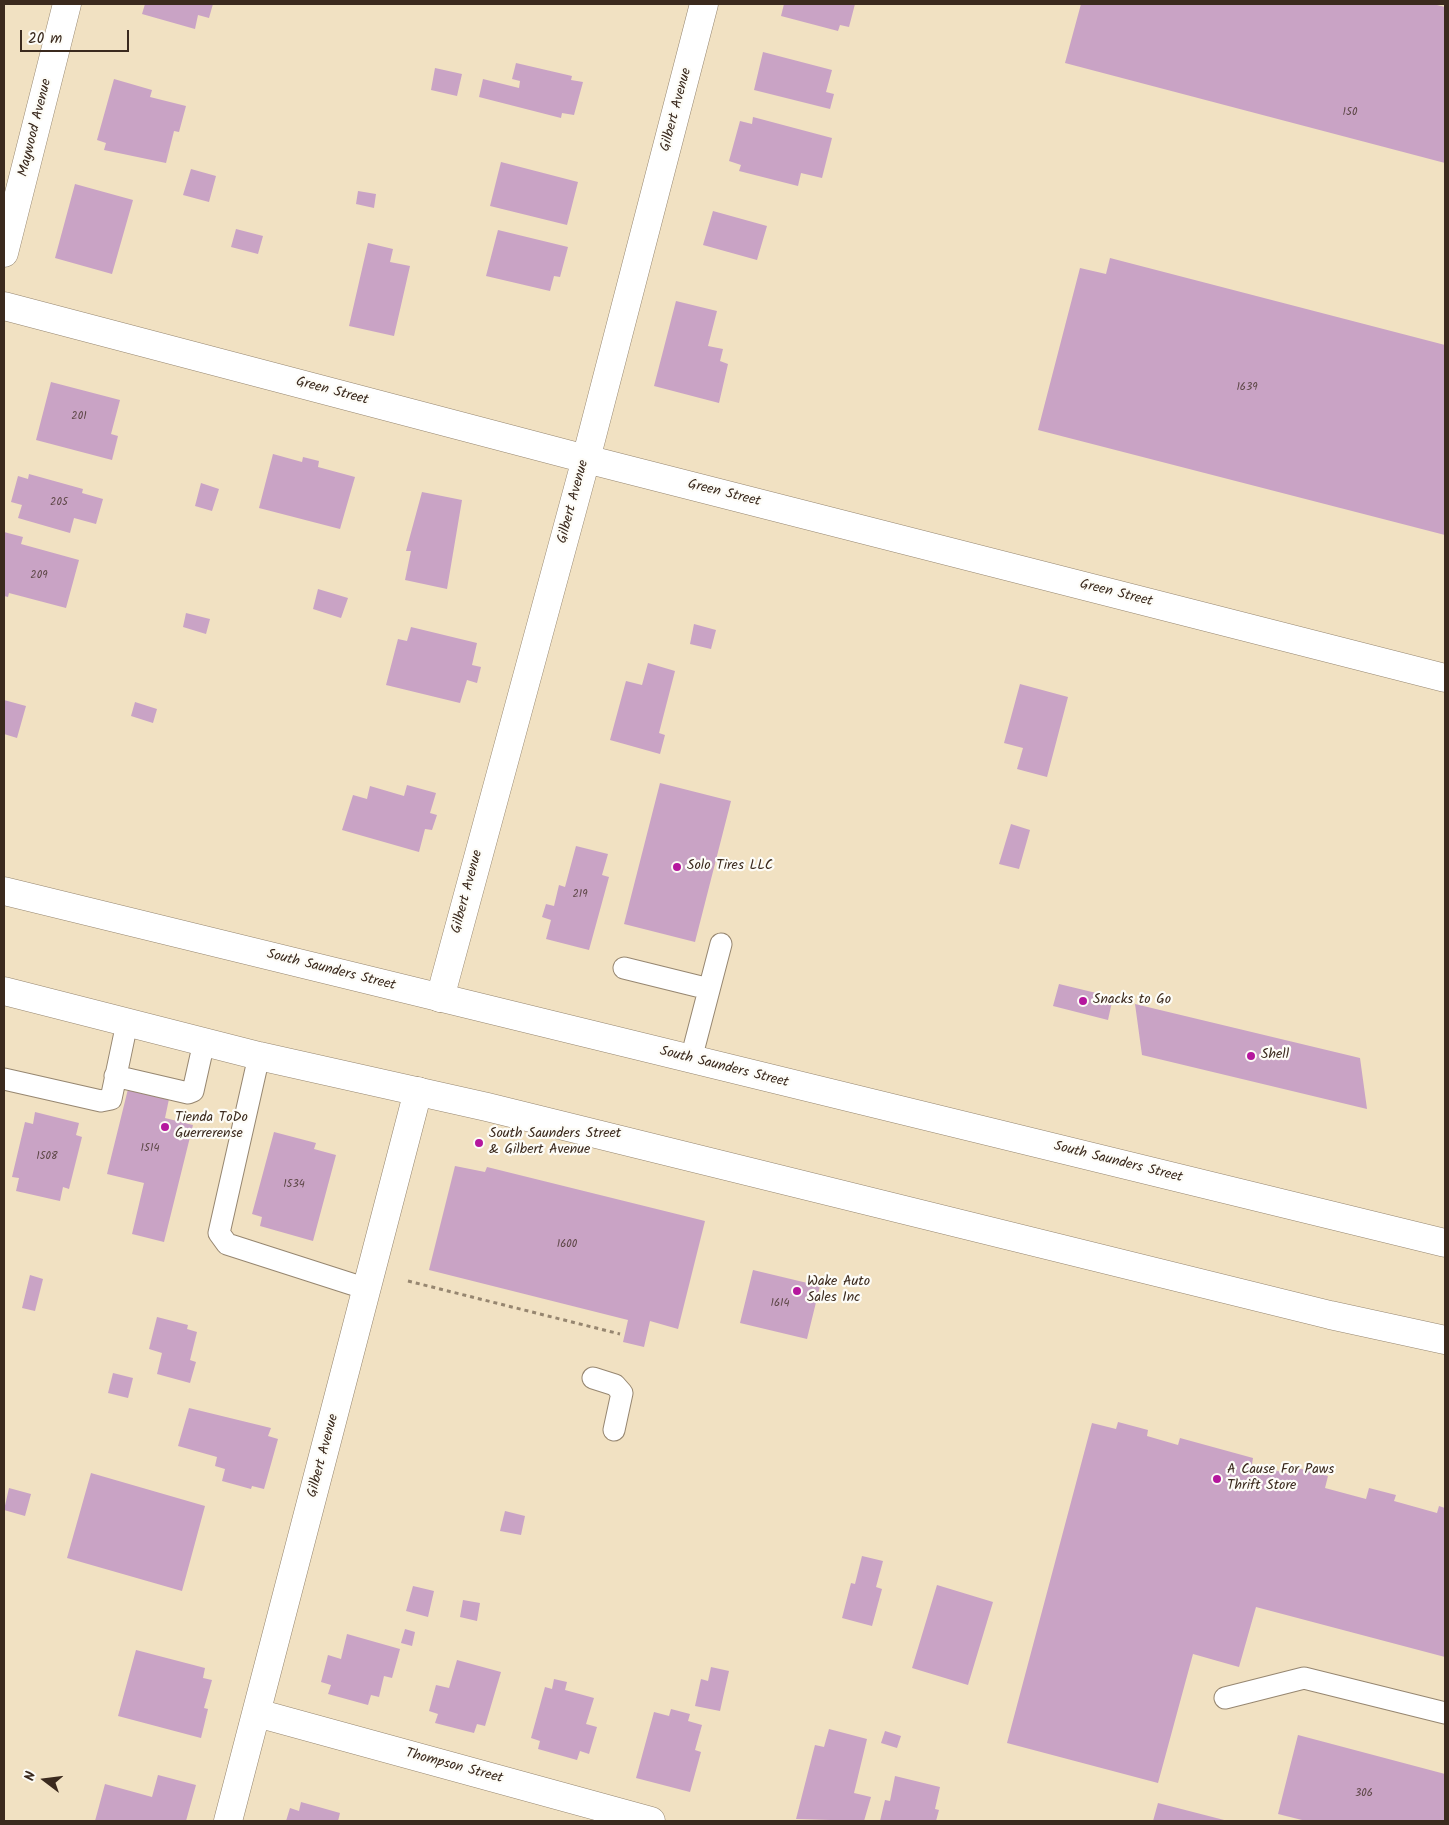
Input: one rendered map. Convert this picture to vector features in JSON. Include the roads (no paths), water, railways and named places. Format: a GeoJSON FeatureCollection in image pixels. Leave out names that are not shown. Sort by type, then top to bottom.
{"type":"FeatureCollection","features":[{"type":"Feature","properties":{"kind":"street","name":"Maywood Avenue"},"geometry":{"type":"LineString","coordinates":[[4,253],[67,4]]}},
{"type":"Feature","properties":{"kind":"street","name":"Gilbert Avenue"},"geometry":{"type":"LineString","coordinates":[[440,998],[586,458],[704,4]]}},
{"type":"Feature","properties":{"kind":"street","name":"Green Street"},"geometry":{"type":"LineString","coordinates":[[4,306],[586,458],[1445,678]]}},
{"type":"Feature","properties":{"kind":"street","name":"South Saunders Street"},"geometry":{"type":"LineString","coordinates":[[4,891],[1445,1243]]}},
{"type":"Feature","properties":{"kind":"street"},"geometry":{"type":"LineString","coordinates":[[5,996],[127,1022],[259,1056],[418,1090],[1330,1315],[1445,1340]]}},
{"type":"Feature","properties":{"kind":"street","name":"Gilbert Avenue"},"geometry":{"type":"LineString","coordinates":[[228,1821],[418,1090]]}},
{"type":"Feature","properties":{"kind":"street","name":"Thompson Street"},"geometry":{"type":"LineString","coordinates":[[256,1713],[651,1821]]}},
{"type":"Feature","properties":{"kind":"lane"},"geometry":{"type":"LineString","coordinates":[[691,1059],[721,944]]}},
{"type":"Feature","properties":{"kind":"lane"},"geometry":{"type":"LineString","coordinates":[[624,968],[709,989]]}},
{"type":"Feature","properties":{"kind":"lane"},"geometry":{"type":"LineString","coordinates":[[4,1079],[101,1101],[111,1098],[127,1022]]}},
{"type":"Feature","properties":{"kind":"lane"},"geometry":{"type":"LineString","coordinates":[[115,1076],[188,1093],[193,1091],[204,1042]]}},
{"type":"Feature","properties":{"kind":"lane"},"geometry":{"type":"LineString","coordinates":[[259,1056],[219,1233],[227,1244],[367,1289]]}},
{"type":"Feature","properties":{"kind":"lane"},"geometry":{"type":"LineString","coordinates":[[592,1378],[615,1385],[622,1393],[614,1430]]}},
{"type":"Feature","properties":{"kind":"lane"},"geometry":{"type":"LineString","coordinates":[[1225,1698],[1304,1678],[1445,1713]]}},
{"type":"Feature","properties":{"kind":"place","name":"Solo Tires LLC"},"geometry":{"type":"Point","coordinates":[677,867]}},
{"type":"Feature","properties":{"kind":"place","name":"Snacks to Go"},"geometry":{"type":"Point","coordinates":[1083,1001]}},
{"type":"Feature","properties":{"kind":"place","name":"Shell"},"geometry":{"type":"Point","coordinates":[1251,1056]}},
{"type":"Feature","properties":{"kind":"place","name":"Tienda ToDo Guerrerense"},"geometry":{"type":"Point","coordinates":[165,1127]}},
{"type":"Feature","properties":{"kind":"place","name":"South Saunders Street & Gilbert Avenue"},"geometry":{"type":"Point","coordinates":[479,1143]}},
{"type":"Feature","properties":{"kind":"place","name":"Wake Auto Sales Inc"},"geometry":{"type":"Point","coordinates":[797,1291]}},
{"type":"Feature","properties":{"kind":"place","name":"A Cause For Paws Thrift Store"},"geometry":{"type":"Point","coordinates":[1217,1479]}}]}
